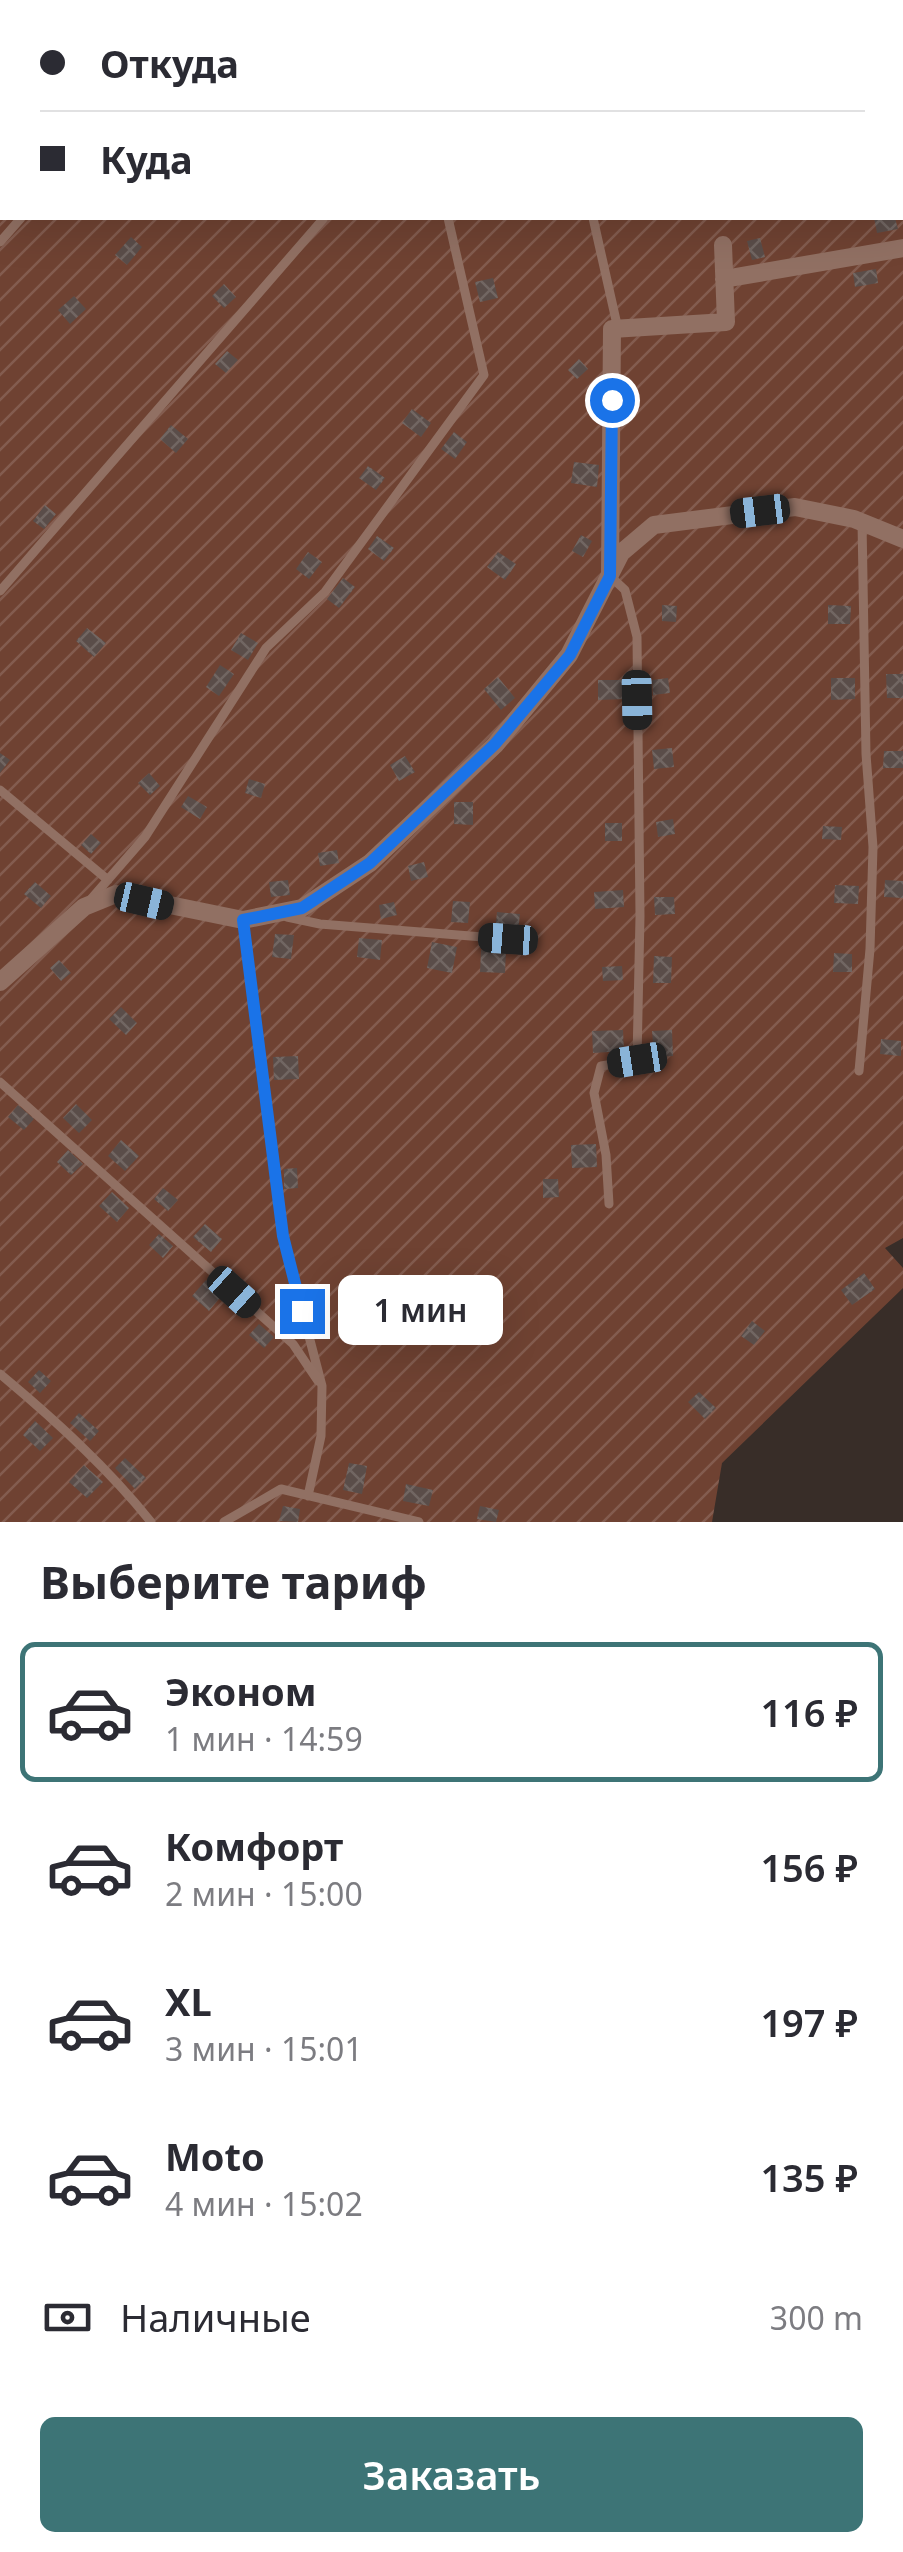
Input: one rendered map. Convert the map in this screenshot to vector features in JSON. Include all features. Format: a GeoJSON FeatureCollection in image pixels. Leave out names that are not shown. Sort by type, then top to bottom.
{"type":"FeatureCollection","features":[{"type":"Feature","properties":{"kind":"street"},"geometry":{"type":"LineString","coordinates":[[610,576],[612,329],[726,322],[723,245]]}},
{"type":"Feature","properties":{"kind":"street"},"geometry":{"type":"LineString","coordinates":[[724,279],[903,248]]}},
{"type":"Feature","properties":{"kind":"street"},"geometry":{"type":"LineString","coordinates":[[0,982],[84,907],[116,894],[243,920],[302,908],[370,863],[495,744],[570,655],[621,553],[654,525],[796,507],[862,522],[903,540]]}},
{"type":"Feature","properties":{"kind":"lane"},"geometry":{"type":"LineString","coordinates":[[0,242],[19,220]]}},
{"type":"Feature","properties":{"kind":"lane"},"geometry":{"type":"LineString","coordinates":[[0,591],[322,220]]}},
{"type":"Feature","properties":{"kind":"lane"},"geometry":{"type":"LineString","coordinates":[[84,907],[145,837],[266,648],[326,592],[484,375],[448,220]]}},
{"type":"Feature","properties":{"kind":"lane"},"geometry":{"type":"LineString","coordinates":[[593,220],[618,329]]}},
{"type":"Feature","properties":{"kind":"lane"},"geometry":{"type":"LineString","coordinates":[[859,1071],[870,949],[873,847],[866,754],[862,522]]}},
{"type":"Feature","properties":{"kind":"lane"},"geometry":{"type":"LineString","coordinates":[[609,1204],[606,1156],[594,1093],[601,1066],[637,1060],[640,916],[636,636],[626,590],[610,576]]}},
{"type":"Feature","properties":{"kind":"lane"},"geometry":{"type":"LineString","coordinates":[[0,790],[108,880]]}},
{"type":"Feature","properties":{"kind":"lane"},"geometry":{"type":"LineString","coordinates":[[274,914],[320,924],[508,939]]}},
{"type":"Feature","properties":{"kind":"lane"},"geometry":{"type":"LineString","coordinates":[[243,920],[283,1236],[322,1386],[320,1436],[308,1496]]}},
{"type":"Feature","properties":{"kind":"lane"},"geometry":{"type":"LineString","coordinates":[[0,1082],[293,1344],[322,1386]]}},
{"type":"Feature","properties":{"kind":"lane"},"geometry":{"type":"LineString","coordinates":[[0,1374],[124,1488],[150,1522]]}},
{"type":"Feature","properties":{"kind":"lane"},"geometry":{"type":"LineString","coordinates":[[224,1522],[282,1489],[420,1522]]}},
{"type":"Feature","properties":{"kind":"shaded area"},"geometry":{"type":"Polygon","coordinates":[[[0,220],[903,220],[903,1238],[885,1248],[903,1268],[903,1288],[722,1463],[712,1522],[0,1522],[0,220]]]}},
{"type":"Feature","properties":{"kind":"building"},"geometry":{"type":"Polygon","coordinates":[[[874,220],[896,220],[898,229],[877,233],[874,220]]]}},
{"type":"Feature","properties":{"kind":"building"},"geometry":{"type":"Polygon","coordinates":[[[131,237],[142,247],[127,265],[115,255],[131,237]]]}},
{"type":"Feature","properties":{"kind":"building"},"geometry":{"type":"Polygon","coordinates":[[[760,238],[765,257],[752,260],[747,241],[760,238]]]}},
{"type":"Feature","properties":{"kind":"building"},"geometry":{"type":"Polygon","coordinates":[[[876,269],[878,283],[855,287],[853,273],[876,269]]]}},
{"type":"Feature","properties":{"kind":"building"},"geometry":{"type":"Polygon","coordinates":[[[493,278],[498,298],[480,302],[475,282],[493,278]]]}},
{"type":"Feature","properties":{"kind":"building"},"geometry":{"type":"Polygon","coordinates":[[[224,284],[236,297],[224,308],[212,296],[224,284]]]}},
{"type":"Feature","properties":{"kind":"building"},"geometry":{"type":"Polygon","coordinates":[[[74,296],[86,309],[70,324],[58,310],[74,296]]]}},
{"type":"Feature","properties":{"kind":"building"},"geometry":{"type":"Polygon","coordinates":[[[227,351],[238,360],[226,373],[215,364],[227,351]]]}},
{"type":"Feature","properties":{"kind":"building"},"geometry":{"type":"Polygon","coordinates":[[[579,359],[588,369],[577,379],[568,370],[579,359]]]}},
{"type":"Feature","properties":{"kind":"building"},"geometry":{"type":"Polygon","coordinates":[[[412,409],[431,423],[421,437],[402,423],[412,409]]]}},
{"type":"Feature","properties":{"kind":"building"},"geometry":{"type":"Polygon","coordinates":[[[171,425],[188,439],[176,453],[160,439],[171,425]]]}},
{"type":"Feature","properties":{"kind":"building"},"geometry":{"type":"Polygon","coordinates":[[[454,432],[467,442],[455,459],[441,449],[454,432]]]}},
{"type":"Feature","properties":{"kind":"building"},"geometry":{"type":"Polygon","coordinates":[[[574,462],[599,465],[597,487],[571,483],[574,462]]]}},
{"type":"Feature","properties":{"kind":"building"},"geometry":{"type":"Polygon","coordinates":[[[368,466],[385,478],[376,490],[359,478],[368,466]]]}},
{"type":"Feature","properties":{"kind":"building"},"geometry":{"type":"Polygon","coordinates":[[[45,505],[56,514],[44,529],[33,521],[45,505]]]}},
{"type":"Feature","properties":{"kind":"building"},"geometry":{"type":"Polygon","coordinates":[[[581,535],[592,541],[583,557],[572,551],[581,535]]]}},
{"type":"Feature","properties":{"kind":"building"},"geometry":{"type":"Polygon","coordinates":[[[377,536],[394,548],[384,561],[368,549],[377,536]]]}},
{"type":"Feature","properties":{"kind":"building"},"geometry":{"type":"Polygon","coordinates":[[[308,552],[322,562],[309,579],[296,569],[308,552]]]}},
{"type":"Feature","properties":{"kind":"building"},"geometry":{"type":"Polygon","coordinates":[[[498,552],[516,564],[505,580],[487,567],[498,552]]]}},
{"type":"Feature","properties":{"kind":"building"},"geometry":{"type":"Polygon","coordinates":[[[343,578],[355,587],[339,608],[327,599],[343,578]]]}},
{"type":"Feature","properties":{"kind":"building"},"geometry":{"type":"Polygon","coordinates":[[[662,605],[677,606],[676,622],[662,621],[662,605]]]}},
{"type":"Feature","properties":{"kind":"building"},"geometry":{"type":"Polygon","coordinates":[[[828,605],[851,606],[850,624],[828,624],[828,605]]]}},
{"type":"Feature","properties":{"kind":"building"},"geometry":{"type":"Polygon","coordinates":[[[87,628],[106,643],[94,657],[76,641],[87,628]]]}},
{"type":"Feature","properties":{"kind":"building"},"geometry":{"type":"Polygon","coordinates":[[[241,633],[258,643],[248,660],[231,650],[241,633]]]}},
{"type":"Feature","properties":{"kind":"building"},"geometry":{"type":"Polygon","coordinates":[[[220,665],[234,674],[219,696],[206,687],[220,665]]]}},
{"type":"Feature","properties":{"kind":"building"},"geometry":{"type":"Polygon","coordinates":[[[886,674],[903,674],[903,698],[887,698],[886,674]]]}},
{"type":"Feature","properties":{"kind":"building"},"geometry":{"type":"Polygon","coordinates":[[[498,677],[515,698],[501,710],[484,689],[498,677]]]}},
{"type":"Feature","properties":{"kind":"building"},"geometry":{"type":"Polygon","coordinates":[[[668,678],[670,693],[653,695],[652,680],[668,678]]]}},
{"type":"Feature","properties":{"kind":"building"},"geometry":{"type":"Polygon","coordinates":[[[831,678],[855,678],[855,699],[831,700],[831,678]]]}},
{"type":"Feature","properties":{"kind":"building"},"geometry":{"type":"Polygon","coordinates":[[[598,680],[626,680],[627,699],[598,700],[598,680]]]}},
{"type":"Feature","properties":{"kind":"building"},"geometry":{"type":"Polygon","coordinates":[[[672,748],[674,767],[654,769],[652,750],[672,748]]]}},
{"type":"Feature","properties":{"kind":"building"},"geometry":{"type":"Polygon","coordinates":[[[884,751],[903,751],[903,768],[883,768],[884,751]]]}},
{"type":"Feature","properties":{"kind":"building"},"geometry":{"type":"Polygon","coordinates":[[[0,753],[10,760],[0,773],[0,753]]]}},
{"type":"Feature","properties":{"kind":"building"},"geometry":{"type":"Polygon","coordinates":[[[405,756],[415,772],[399,781],[390,765],[405,756]]]}},
{"type":"Feature","properties":{"kind":"building"},"geometry":{"type":"Polygon","coordinates":[[[149,773],[160,786],[150,795],[138,783],[149,773]]]}},
{"type":"Feature","properties":{"kind":"building"},"geometry":{"type":"Polygon","coordinates":[[[249,779],[265,784],[261,798],[245,793],[249,779]]]}},
{"type":"Feature","properties":{"kind":"building"},"geometry":{"type":"Polygon","coordinates":[[[188,796],[207,807],[200,819],[181,807],[188,796]]]}},
{"type":"Feature","properties":{"kind":"building"},"geometry":{"type":"Polygon","coordinates":[[[454,802],[473,802],[473,825],[454,824],[454,802]]]}},
{"type":"Feature","properties":{"kind":"building"},"geometry":{"type":"Polygon","coordinates":[[[673,819],[675,834],[658,837],[656,822],[673,819]]]}},
{"type":"Feature","properties":{"kind":"building"},"geometry":{"type":"Polygon","coordinates":[[[605,823],[622,823],[622,841],[605,841],[605,823]]]}},
{"type":"Feature","properties":{"kind":"building"},"geometry":{"type":"Polygon","coordinates":[[[823,826],[842,827],[841,840],[822,839],[823,826]]]}},
{"type":"Feature","properties":{"kind":"building"},"geometry":{"type":"Polygon","coordinates":[[[91,834],[101,843],[91,854],[81,845],[91,834]]]}},
{"type":"Feature","properties":{"kind":"building"},"geometry":{"type":"Polygon","coordinates":[[[337,850],[339,863],[320,866],[318,853],[337,850]]]}},
{"type":"Feature","properties":{"kind":"building"},"geometry":{"type":"Polygon","coordinates":[[[424,862],[428,877],[411,881],[408,866],[424,862]]]}},
{"type":"Feature","properties":{"kind":"building"},"geometry":{"type":"Polygon","coordinates":[[[288,880],[290,895],[271,897],[269,882],[288,880]]]}},
{"type":"Feature","properties":{"kind":"building"},"geometry":{"type":"Polygon","coordinates":[[[885,880],[903,881],[903,898],[884,897],[885,880]]]}},
{"type":"Feature","properties":{"kind":"building"},"geometry":{"type":"Polygon","coordinates":[[[35,882],[51,896],[41,908],[24,894],[35,882]]]}},
{"type":"Feature","properties":{"kind":"building"},"geometry":{"type":"Polygon","coordinates":[[[835,885],[859,886],[858,904],[834,903],[835,885]]]}},
{"type":"Feature","properties":{"kind":"building"},"geometry":{"type":"Polygon","coordinates":[[[623,890],[624,907],[595,909],[594,892],[623,890]]]}},
{"type":"Feature","properties":{"kind":"building"},"geometry":{"type":"Polygon","coordinates":[[[654,897],[674,897],[675,914],[655,915],[654,897]]]}},
{"type":"Feature","properties":{"kind":"building"},"geometry":{"type":"Polygon","coordinates":[[[453,901],[470,902],[468,923],[451,922],[453,901]]]}},
{"type":"Feature","properties":{"kind":"building"},"geometry":{"type":"Polygon","coordinates":[[[394,902],[397,915],[381,919],[379,905],[394,902]]]}},
{"type":"Feature","properties":{"kind":"building"},"geometry":{"type":"Polygon","coordinates":[[[497,912],[520,914],[518,933],[495,931],[497,912]]]}},
{"type":"Feature","properties":{"kind":"building"},"geometry":{"type":"Polygon","coordinates":[[[275,934],[294,935],[291,959],[272,957],[275,934]]]}},
{"type":"Feature","properties":{"kind":"building"},"geometry":{"type":"Polygon","coordinates":[[[359,938],[382,940],[380,960],[357,957],[359,938]]]}},
{"type":"Feature","properties":{"kind":"building"},"geometry":{"type":"Polygon","coordinates":[[[432,942],[457,947],[452,973],[427,968],[432,942]]]}},
{"type":"Feature","properties":{"kind":"building"},"geometry":{"type":"Polygon","coordinates":[[[481,950],[506,951],[505,973],[480,972],[481,950]]]}},
{"type":"Feature","properties":{"kind":"building"},"geometry":{"type":"Polygon","coordinates":[[[834,953],[852,954],[852,972],[833,972],[834,953]]]}},
{"type":"Feature","properties":{"kind":"building"},"geometry":{"type":"Polygon","coordinates":[[[654,956],[672,957],[671,983],[653,983],[654,956]]]}},
{"type":"Feature","properties":{"kind":"building"},"geometry":{"type":"Polygon","coordinates":[[[59,960],[71,973],[61,981],[50,968],[59,960]]]}},
{"type":"Feature","properties":{"kind":"building"},"geometry":{"type":"Polygon","coordinates":[[[622,966],[623,980],[603,981],[602,967],[622,966]]]}},
{"type":"Feature","properties":{"kind":"building"},"geometry":{"type":"Polygon","coordinates":[[[121,1007],[137,1023],[126,1035],[109,1019],[121,1007]]]}},
{"type":"Feature","properties":{"kind":"building"},"geometry":{"type":"Polygon","coordinates":[[[623,1030],[624,1051],[593,1053],[592,1031],[623,1030]]]}},
{"type":"Feature","properties":{"kind":"building"},"geometry":{"type":"Polygon","coordinates":[[[672,1030],[673,1056],[654,1057],[652,1031],[672,1030]]]}},
{"type":"Feature","properties":{"kind":"building"},"geometry":{"type":"Polygon","coordinates":[[[881,1039],[901,1041],[901,1056],[880,1054],[881,1039]]]}},
{"type":"Feature","properties":{"kind":"building"},"geometry":{"type":"Polygon","coordinates":[[[298,1056],[299,1079],[274,1080],[273,1057],[298,1056]]]}},
{"type":"Feature","properties":{"kind":"building"},"geometry":{"type":"Polygon","coordinates":[[[76,1104],[92,1120],[79,1133],[63,1118],[76,1104]]]}},
{"type":"Feature","properties":{"kind":"building"},"geometry":{"type":"Polygon","coordinates":[[[18,1105],[34,1119],[24,1130],[8,1117],[18,1105]]]}},
{"type":"Feature","properties":{"kind":"building"},"geometry":{"type":"Polygon","coordinates":[[[121,1140],[139,1156],[125,1171],[108,1156],[121,1140]]]}},
{"type":"Feature","properties":{"kind":"building"},"geometry":{"type":"Polygon","coordinates":[[[596,1144],[597,1167],[572,1168],[571,1145],[596,1144]]]}},
{"type":"Feature","properties":{"kind":"building"},"geometry":{"type":"Polygon","coordinates":[[[68,1150],[83,1164],[71,1175],[57,1162],[68,1150]]]}},
{"type":"Feature","properties":{"kind":"building"},"geometry":{"type":"Polygon","coordinates":[[[297,1168],[298,1188],[284,1189],[284,1169],[297,1168]]]}},
{"type":"Feature","properties":{"kind":"building"},"geometry":{"type":"Polygon","coordinates":[[[543,1179],[558,1179],[559,1197],[543,1198],[543,1179]]]}},
{"type":"Feature","properties":{"kind":"building"},"geometry":{"type":"Polygon","coordinates":[[[163,1188],[178,1200],[168,1211],[154,1199],[163,1188]]]}},
{"type":"Feature","properties":{"kind":"building"},"geometry":{"type":"Polygon","coordinates":[[[112,1192],[129,1208],[117,1222],[99,1206],[112,1192]]]}},
{"type":"Feature","properties":{"kind":"building"},"geometry":{"type":"Polygon","coordinates":[[[205,1224],[222,1239],[211,1252],[193,1237],[205,1224]]]}},
{"type":"Feature","properties":{"kind":"building"},"geometry":{"type":"Polygon","coordinates":[[[159,1234],[173,1246],[163,1258],[149,1245],[159,1234]]]}},
{"type":"Feature","properties":{"kind":"building"},"geometry":{"type":"Polygon","coordinates":[[[864,1273],[875,1289],[852,1305],[841,1290],[864,1273]]]}},
{"type":"Feature","properties":{"kind":"building"},"geometry":{"type":"Polygon","coordinates":[[[206,1280],[223,1294],[209,1311],[192,1296],[206,1280]]]}},
{"type":"Feature","properties":{"kind":"building"},"geometry":{"type":"Polygon","coordinates":[[[752,1321],[765,1331],[754,1345],[741,1336],[752,1321]]]}},
{"type":"Feature","properties":{"kind":"building"},"geometry":{"type":"Polygon","coordinates":[[[259,1324],[274,1337],[264,1348],[249,1335],[259,1324]]]}},
{"type":"Feature","properties":{"kind":"building"},"geometry":{"type":"Polygon","coordinates":[[[39,1370],[51,1381],[40,1393],[28,1382],[39,1370]]]}},
{"type":"Feature","properties":{"kind":"building"},"geometry":{"type":"Polygon","coordinates":[[[699,1392],[716,1408],[705,1419],[688,1402],[699,1392]]]}},
{"type":"Feature","properties":{"kind":"building"},"geometry":{"type":"Polygon","coordinates":[[[79,1413],[99,1431],[90,1441],[70,1423],[79,1413]]]}},
{"type":"Feature","properties":{"kind":"building"},"geometry":{"type":"Polygon","coordinates":[[[35,1421],[53,1438],[40,1451],[23,1435],[35,1421]]]}},
{"type":"Feature","properties":{"kind":"building"},"geometry":{"type":"Polygon","coordinates":[[[125,1458],[146,1478],[135,1489],[115,1468],[125,1458]]]}},
{"type":"Feature","properties":{"kind":"building"},"geometry":{"type":"Polygon","coordinates":[[[349,1463],[367,1466],[362,1494],[343,1490],[349,1463]]]}},
{"type":"Feature","properties":{"kind":"building"},"geometry":{"type":"Polygon","coordinates":[[[84,1465],[103,1482],[87,1498],[69,1482],[84,1465]]]}},
{"type":"Feature","properties":{"kind":"building"},"geometry":{"type":"Polygon","coordinates":[[[406,1484],[433,1490],[429,1506],[403,1501],[406,1484]]]}},
{"type":"Feature","properties":{"kind":"building"},"geometry":{"type":"Polygon","coordinates":[[[283,1506],[300,1509],[298,1522],[279,1521],[283,1506]]]}},
{"type":"Feature","properties":{"kind":"building"},"geometry":{"type":"Polygon","coordinates":[[[480,1506],[499,1510],[496,1522],[477,1519],[480,1506]]]}},
{"type":"Feature","properties":{"kind":"route"},"geometry":{"type":"LineString","coordinates":[[302,1311],[283,1236],[243,920],[302,908],[370,863],[495,744],[570,655],[610,576],[612,400]]}}]}
